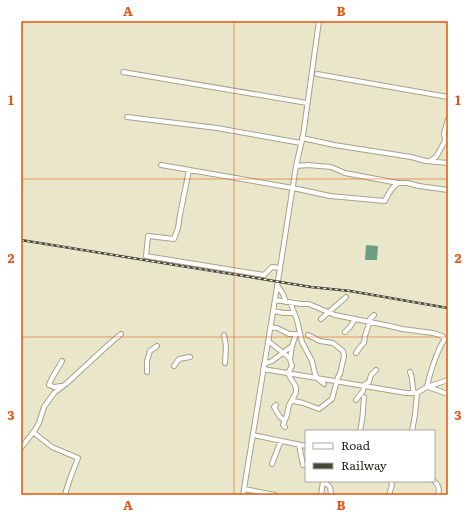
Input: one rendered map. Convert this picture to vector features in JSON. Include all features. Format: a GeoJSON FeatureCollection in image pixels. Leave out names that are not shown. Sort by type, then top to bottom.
{"type":"FeatureCollection","features":[{"type":"Feature","properties":{"kind":"street"},"geometry":{"type":"LineString","coordinates":[[243,495],[278,285],[292,188],[308,104],[319,21]]}},
{"type":"Feature","properties":{"kind":"street"},"geometry":{"type":"LineString","coordinates":[[123,72],[308,104]]}},
{"type":"Feature","properties":{"kind":"street"},"geometry":{"type":"LineString","coordinates":[[317,74],[448,97]]}},
{"type":"Feature","properties":{"kind":"street"},"geometry":{"type":"LineString","coordinates":[[127,117],[217,128],[301,143]]}},
{"type":"Feature","properties":{"kind":"street"},"geometry":{"type":"LineString","coordinates":[[430,161],[436,157],[445,141],[444,133],[448,119]]}},
{"type":"Feature","properties":{"kind":"street"},"geometry":{"type":"LineString","coordinates":[[302,138],[426,161],[448,163]]}},
{"type":"Feature","properties":{"kind":"street"},"geometry":{"type":"LineString","coordinates":[[161,165],[330,196],[385,202],[390,190],[398,183]]}},
{"type":"Feature","properties":{"kind":"street"},"geometry":{"type":"LineString","coordinates":[[296,166],[308,165],[331,167],[345,173],[398,183],[407,183],[448,190]]}},
{"type":"Feature","properties":{"kind":"street"},"geometry":{"type":"LineString","coordinates":[[189,170],[178,228],[174,239],[148,236],[146,256],[264,275],[272,267],[280,268]]}},
{"type":"Feature","properties":{"kind":"street"},"geometry":{"type":"LineString","coordinates":[[278,285],[294,313],[298,334],[312,361],[315,374],[324,384]]}},
{"type":"Feature","properties":{"kind":"street"},"geometry":{"type":"LineString","coordinates":[[321,319],[346,297]]}},
{"type":"Feature","properties":{"kind":"street"},"geometry":{"type":"LineString","coordinates":[[275,300],[309,304],[335,315],[402,329],[434,333],[442,336],[445,339],[441,345],[428,379],[427,387]]}},
{"type":"Feature","properties":{"kind":"street"},"geometry":{"type":"LineString","coordinates":[[273,311],[294,313]]}},
{"type":"Feature","properties":{"kind":"street"},"geometry":{"type":"LineString","coordinates":[[356,353],[364,344],[370,318],[374,315]]}},
{"type":"Feature","properties":{"kind":"street"},"geometry":{"type":"LineString","coordinates":[[345,332],[355,319]]}},
{"type":"Feature","properties":{"kind":"street"},"geometry":{"type":"LineString","coordinates":[[270,327],[277,328],[289,334],[298,334]]}},
{"type":"Feature","properties":{"kind":"street"},"geometry":{"type":"LineString","coordinates":[[21,448],[39,423],[48,399],[68,384],[121,334]]}},
{"type":"Feature","properties":{"kind":"street"},"geometry":{"type":"LineString","coordinates":[[288,373],[292,366],[290,359],[292,346],[298,334]]}},
{"type":"Feature","properties":{"kind":"street"},"geometry":{"type":"LineString","coordinates":[[224,335],[226,346],[225,363]]}},
{"type":"Feature","properties":{"kind":"street"},"geometry":{"type":"LineString","coordinates":[[293,398],[294,401],[319,409],[332,399],[340,374],[344,356],[343,351],[332,343],[320,341],[308,335]]}},
{"type":"Feature","properties":{"kind":"street"},"geometry":{"type":"LineString","coordinates":[[268,341],[290,359]]}},
{"type":"Feature","properties":{"kind":"street"},"geometry":{"type":"LineString","coordinates":[[147,372],[147,361],[150,351],[157,346]]}},
{"type":"Feature","properties":{"kind":"street"},"geometry":{"type":"LineString","coordinates":[[264,364],[272,361],[292,346]]}},
{"type":"Feature","properties":{"kind":"street"},"geometry":{"type":"LineString","coordinates":[[174,366],[179,359],[190,357]]}},
{"type":"Feature","properties":{"kind":"street"},"geometry":{"type":"LineString","coordinates":[[62,361],[50,380],[49,385],[54,388],[64,386]]}},
{"type":"Feature","properties":{"kind":"street"},"geometry":{"type":"LineString","coordinates":[[263,369],[406,393],[415,393],[448,380]]}},
{"type":"Feature","properties":{"kind":"street"},"geometry":{"type":"LineString","coordinates":[[356,400],[363,391],[364,385],[369,382],[371,375],[376,370]]}},
{"type":"Feature","properties":{"kind":"street"},"geometry":{"type":"LineString","coordinates":[[410,372],[413,377],[412,388],[415,393],[415,415],[412,430]]}},
{"type":"Feature","properties":{"kind":"street"},"geometry":{"type":"LineString","coordinates":[[285,427],[283,425],[284,420],[297,388],[288,373]]}},
{"type":"Feature","properties":{"kind":"street"},"geometry":{"type":"LineString","coordinates":[[427,387],[448,394]]}},
{"type":"Feature","properties":{"kind":"street"},"geometry":{"type":"LineString","coordinates":[[360,430],[363,422],[362,414],[364,397]]}},
{"type":"Feature","properties":{"kind":"street"},"geometry":{"type":"LineString","coordinates":[[276,405],[274,407],[280,417],[284,420]]}},
{"type":"Feature","properties":{"kind":"street"},"geometry":{"type":"LineString","coordinates":[[33,432],[52,447],[78,458],[65,495]]}},
{"type":"Feature","properties":{"kind":"street"},"geometry":{"type":"LineString","coordinates":[[253,435],[305,446]]}},
{"type":"Feature","properties":{"kind":"street"},"geometry":{"type":"LineString","coordinates":[[272,464],[281,441]]}},
{"type":"Feature","properties":{"kind":"street"},"geometry":{"type":"LineString","coordinates":[[299,445],[303,465],[305,465]]}},
{"type":"Feature","properties":{"kind":"street"},"geometry":{"type":"LineString","coordinates":[[321,495],[323,482],[330,487],[332,495]]}},
{"type":"Feature","properties":{"kind":"street"},"geometry":{"type":"LineString","coordinates":[[389,495],[392,485],[391,482]]}},
{"type":"Feature","properties":{"kind":"street"},"geometry":{"type":"LineString","coordinates":[[435,482],[438,484],[439,488],[438,495]]}},
{"type":"Feature","properties":{"kind":"street"},"geometry":{"type":"LineString","coordinates":[[244,489],[275,495]]}},
{"type":"Feature","properties":{"kind":"shaded area"},"geometry":{"type":"Polygon","coordinates":[[[366,245],[378,246],[377,260],[365,260],[366,245]]]}},
{"type":"Feature","properties":{"kind":"railway"},"geometry":{"type":"LineString","coordinates":[[21,240],[311,287],[350,291],[448,308]]}}]}
